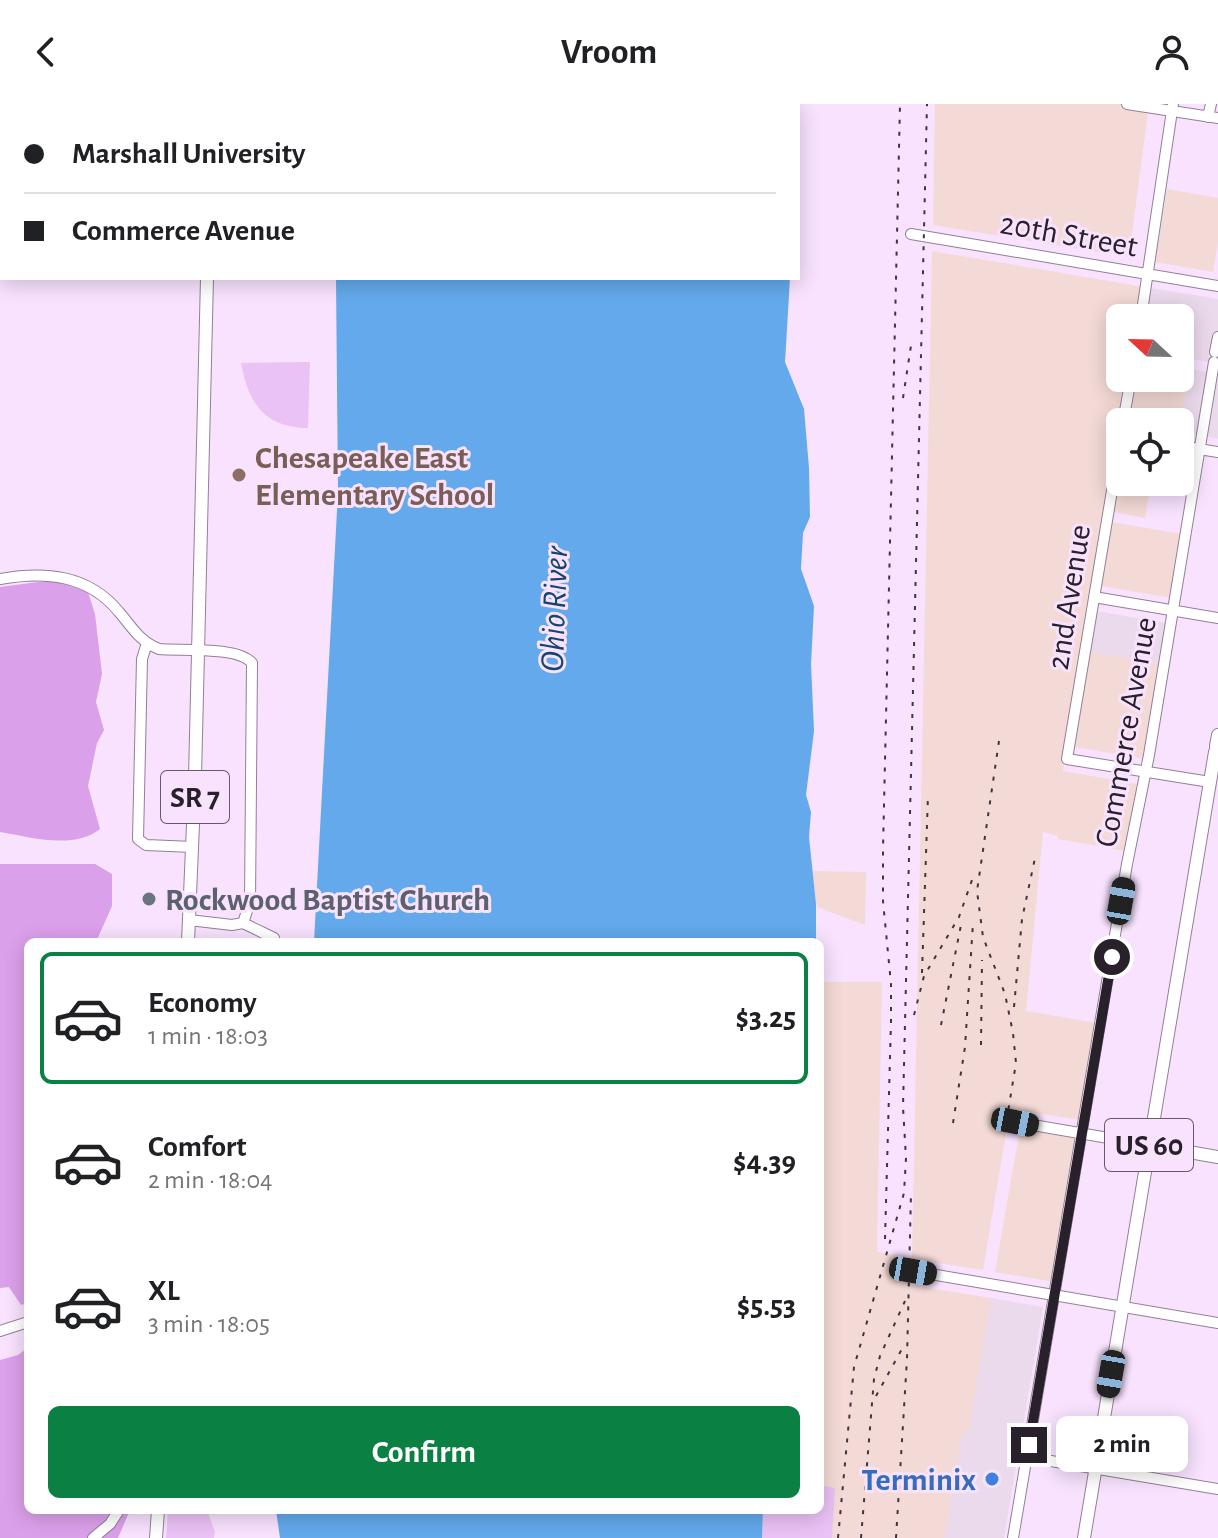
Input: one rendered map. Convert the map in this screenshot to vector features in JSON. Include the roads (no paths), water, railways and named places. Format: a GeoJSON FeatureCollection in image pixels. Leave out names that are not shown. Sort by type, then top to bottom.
{"type":"FeatureCollection","features":[{"type":"Feature","properties":{"kind":"main road","name":"SR 7"},"geometry":{"type":"LineString","coordinates":[[188,938],[199,651],[207,280]]}},
{"type":"Feature","properties":{"kind":"main road","name":"US 60"},"geometry":{"type":"LineString","coordinates":[[1084,1538],[1216,744]]}},
{"type":"Feature","properties":{"kind":"main road"},"geometry":{"type":"LineString","coordinates":[[1149,1145],[1218,1157]]}},
{"type":"Feature","properties":{"kind":"main road"},"geometry":{"type":"LineString","coordinates":[[156,1538],[158,1514]]}},
{"type":"Feature","properties":{"kind":"street"},"geometry":{"type":"LineString","coordinates":[[1127,104],[1173,107],[1213,118],[1211,104]]}},
{"type":"Feature","properties":{"kind":"street"},"geometry":{"type":"LineString","coordinates":[[1143,304],[1173,107]]}},
{"type":"Feature","properties":{"kind":"street","name":"20th Street"},"geometry":{"type":"LineString","coordinates":[[911,234],[1218,286]]}},
{"type":"Feature","properties":{"kind":"street","name":"Commerce Avenue"},"geometry":{"type":"LineString","coordinates":[[1013,1538],[1218,337]]}},
{"type":"Feature","properties":{"kind":"street"},"geometry":{"type":"LineString","coordinates":[[1194,448],[1218,452]]}},
{"type":"Feature","properties":{"kind":"street","name":"2nd Avenue"},"geometry":{"type":"LineString","coordinates":[[1111,496],[1067,759],[1144,772]]}},
{"type":"Feature","properties":{"kind":"street"},"geometry":{"type":"LineString","coordinates":[[0,579],[41,574],[67,577],[106,598],[147,643],[159,649],[248,657],[254,669],[250,902],[243,923]]}},
{"type":"Feature","properties":{"kind":"street"},"geometry":{"type":"LineString","coordinates":[[1094,597],[1218,618]]}},
{"type":"Feature","properties":{"kind":"street"},"geometry":{"type":"LineString","coordinates":[[147,643],[142,659],[138,839],[146,845],[193,847]]}},
{"type":"Feature","properties":{"kind":"street"},"geometry":{"type":"LineString","coordinates":[[1144,772],[1210,782]]}},
{"type":"Feature","properties":{"kind":"street"},"geometry":{"type":"LineString","coordinates":[[189,920],[232,925],[243,923],[274,938]]}},
{"type":"Feature","properties":{"kind":"street"},"geometry":{"type":"LineString","coordinates":[[1015,1122],[1149,1145]]}},
{"type":"Feature","properties":{"kind":"street"},"geometry":{"type":"LineString","coordinates":[[913,1271],[1218,1323]]}},
{"type":"Feature","properties":{"kind":"street"},"geometry":{"type":"LineString","coordinates":[[0,1331],[24,1323]]}},
{"type":"Feature","properties":{"kind":"street"},"geometry":{"type":"LineString","coordinates":[[1027,1457],[1218,1489]]}},
{"type":"Feature","properties":{"kind":"street"},"geometry":{"type":"LineString","coordinates":[[93,1538],[116,1514]]}},
{"type":"Feature","properties":{"kind":"water","name":"Ohio River"},"geometry":{"type":"Polygon","coordinates":[[[336,280],[790,280],[785,362],[804,409],[809,468],[810,517],[803,533],[801,569],[814,606],[811,664],[814,731],[806,795],[811,812],[809,837],[816,938],[314,938],[338,492],[336,280]]]}},
{"type":"Feature","properties":{"kind":"water"},"geometry":{"type":"Polygon","coordinates":[[[277,1514],[763,1514],[762,1538],[280,1538],[277,1514]]]}},
{"type":"Feature","properties":{"kind":"railway"},"geometry":{"type":"LineString","coordinates":[[885,1239],[891,984],[883,901],[883,849],[900,104]]}},
{"type":"Feature","properties":{"kind":"railway"},"geometry":{"type":"LineString","coordinates":[[838,1538],[854,1367],[904,1193],[906,1158],[903,1107],[927,104]]}},
{"type":"Feature","properties":{"kind":"railway"},"geometry":{"type":"LineString","coordinates":[[903,398],[912,339]]}},
{"type":"Feature","properties":{"kind":"railway"},"geometry":{"type":"LineString","coordinates":[[999,741],[977,891],[983,937],[1005,994],[1013,1033],[1016,1063],[1006,1124]]}},
{"type":"Feature","properties":{"kind":"railway"},"geometry":{"type":"LineString","coordinates":[[922,973],[928,795]]}},
{"type":"Feature","properties":{"kind":"railway"},"geometry":{"type":"LineString","coordinates":[[1014,1007],[1022,919],[1035,858]]}},
{"type":"Feature","properties":{"kind":"railway"},"geometry":{"type":"LineString","coordinates":[[914,1015],[924,976],[959,917],[972,880]]}},
{"type":"Feature","properties":{"kind":"railway"},"geometry":{"type":"LineString","coordinates":[[953,1123],[965,1047],[973,923]]}},
{"type":"Feature","properties":{"kind":"railway"},"geometry":{"type":"LineString","coordinates":[[941,1025],[961,925]]}},
{"type":"Feature","properties":{"kind":"railway"},"geometry":{"type":"LineString","coordinates":[[981,1045],[982,960]]}},
{"type":"Feature","properties":{"kind":"railway"},"geometry":{"type":"LineString","coordinates":[[896,1538],[907,1359],[911,1194]]}},
{"type":"Feature","properties":{"kind":"railway"},"geometry":{"type":"LineString","coordinates":[[861,1538],[874,1379],[880,1356],[905,1301]]}},
{"type":"Feature","properties":{"kind":"railway"},"geometry":{"type":"LineString","coordinates":[[876,1396],[903,1347]]}},
{"type":"Feature","properties":{"kind":"place","name":"Chesapeake East Elementary School"},"geometry":{"type":"Point","coordinates":[239,475]}},
{"type":"Feature","properties":{"kind":"place","name":"Rockwood Baptist Church"},"geometry":{"type":"Point","coordinates":[149,899]}},
{"type":"Feature","properties":{"kind":"place","name":"Terminix"},"geometry":{"type":"Point","coordinates":[992,1479]}}]}
